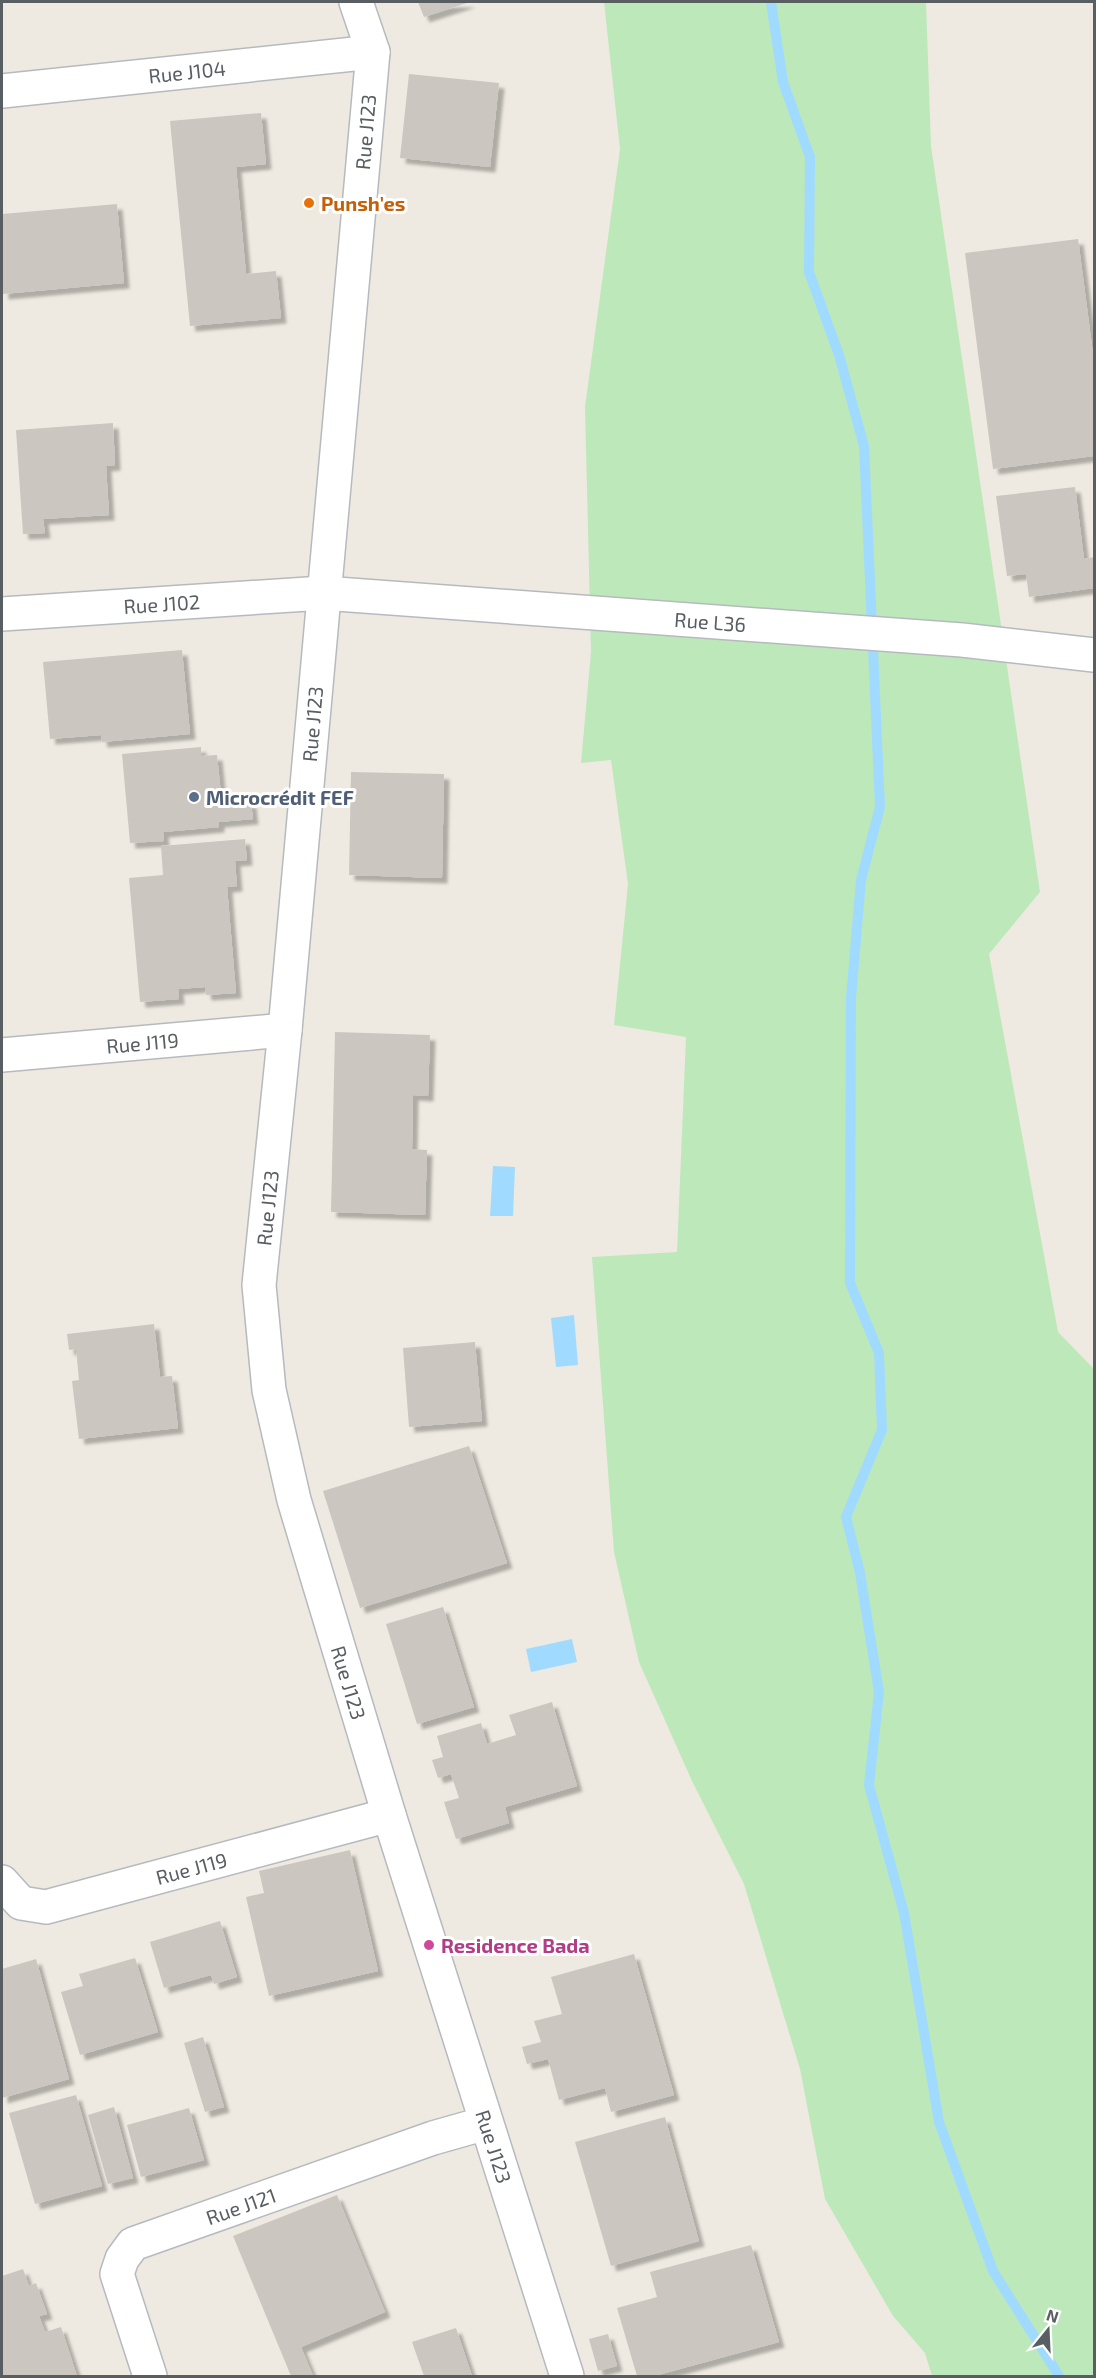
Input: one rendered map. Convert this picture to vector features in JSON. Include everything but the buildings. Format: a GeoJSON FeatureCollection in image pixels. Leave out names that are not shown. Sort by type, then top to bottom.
{"type":"FeatureCollection","features":[{"type":"Feature","properties":{"kind":"street","name":"Rue J123"},"geometry":{"type":"LineString","coordinates":[[356,2],[373,52],[285,1030],[259,1285],[269,1390],[294,1500],[389,1815],[567,2376]]}},
{"type":"Feature","properties":{"kind":"street","name":"Rue J104"},"geometry":{"type":"LineString","coordinates":[[2,91],[373,52]]}},
{"type":"Feature","properties":{"kind":"street","name":"Rue J102"},"geometry":{"type":"LineString","coordinates":[[2,614],[323,593]]}},
{"type":"Feature","properties":{"kind":"street","name":"Rue L36"},"geometry":{"type":"LineString","coordinates":[[323,593],[962,640],[1095,655]]}},
{"type":"Feature","properties":{"kind":"street","name":"Rue J119"},"geometry":{"type":"LineString","coordinates":[[2,1055],[285,1030]]}},
{"type":"Feature","properties":{"kind":"street","name":"Rue J119"},"geometry":{"type":"LineString","coordinates":[[2,1882],[21,1903],[46,1907],[389,1815]]}},
{"type":"Feature","properties":{"kind":"street","name":"Rue J121"},"geometry":{"type":"LineString","coordinates":[[150,2376],[117,2274],[122,2259],[133,2244],[433,2138],[486,2123]]}},
{"type":"Feature","properties":{"kind":"green space"},"geometry":{"type":"Polygon","coordinates":[[[604,2],[926,2],[931,146],[1040,892],[989,954],[1058,1332],[1094,1369],[1094,2376],[932,2376],[925,2353],[893,2316],[825,2199],[800,2069],[744,1884],[692,1781],[639,1662],[614,1552],[592,1257],[677,1252],[686,1037],[614,1025],[628,884],[611,760],[581,763],[591,652],[585,407],[620,149],[604,2]]]}},
{"type":"Feature","properties":{"kind":"water"},"geometry":{"type":"Polygon","coordinates":[[[493,1166],[515,1167],[513,1216],[490,1216],[493,1166]]]}},
{"type":"Feature","properties":{"kind":"water"},"geometry":{"type":"Polygon","coordinates":[[[574,1315],[578,1365],[556,1367],[551,1318],[574,1315]]]}},
{"type":"Feature","properties":{"kind":"water"},"geometry":{"type":"Polygon","coordinates":[[[572,1639],[577,1662],[531,1672],[526,1649],[572,1639]]]}},
{"type":"Feature","properties":{"kind":"waterway"},"geometry":{"type":"LineString","coordinates":[[771,2],[783,82],[810,157],[809,272],[839,355],[864,446],[880,807],[861,880],[851,998],[850,1283],[879,1353],[882,1430],[846,1517],[860,1573],[879,1692],[869,1785],[904,1913],[939,2122],[993,2271],[1059,2376]]}},
{"type":"Feature","properties":{"kind":"place","name":"Punsh'es"},"geometry":{"type":"Point","coordinates":[309,203]}},
{"type":"Feature","properties":{"kind":"place","name":"Microcrédit FEF"},"geometry":{"type":"Point","coordinates":[194,797]}},
{"type":"Feature","properties":{"kind":"place","name":"Residence Bada"},"geometry":{"type":"Point","coordinates":[429,1945]}}]}
